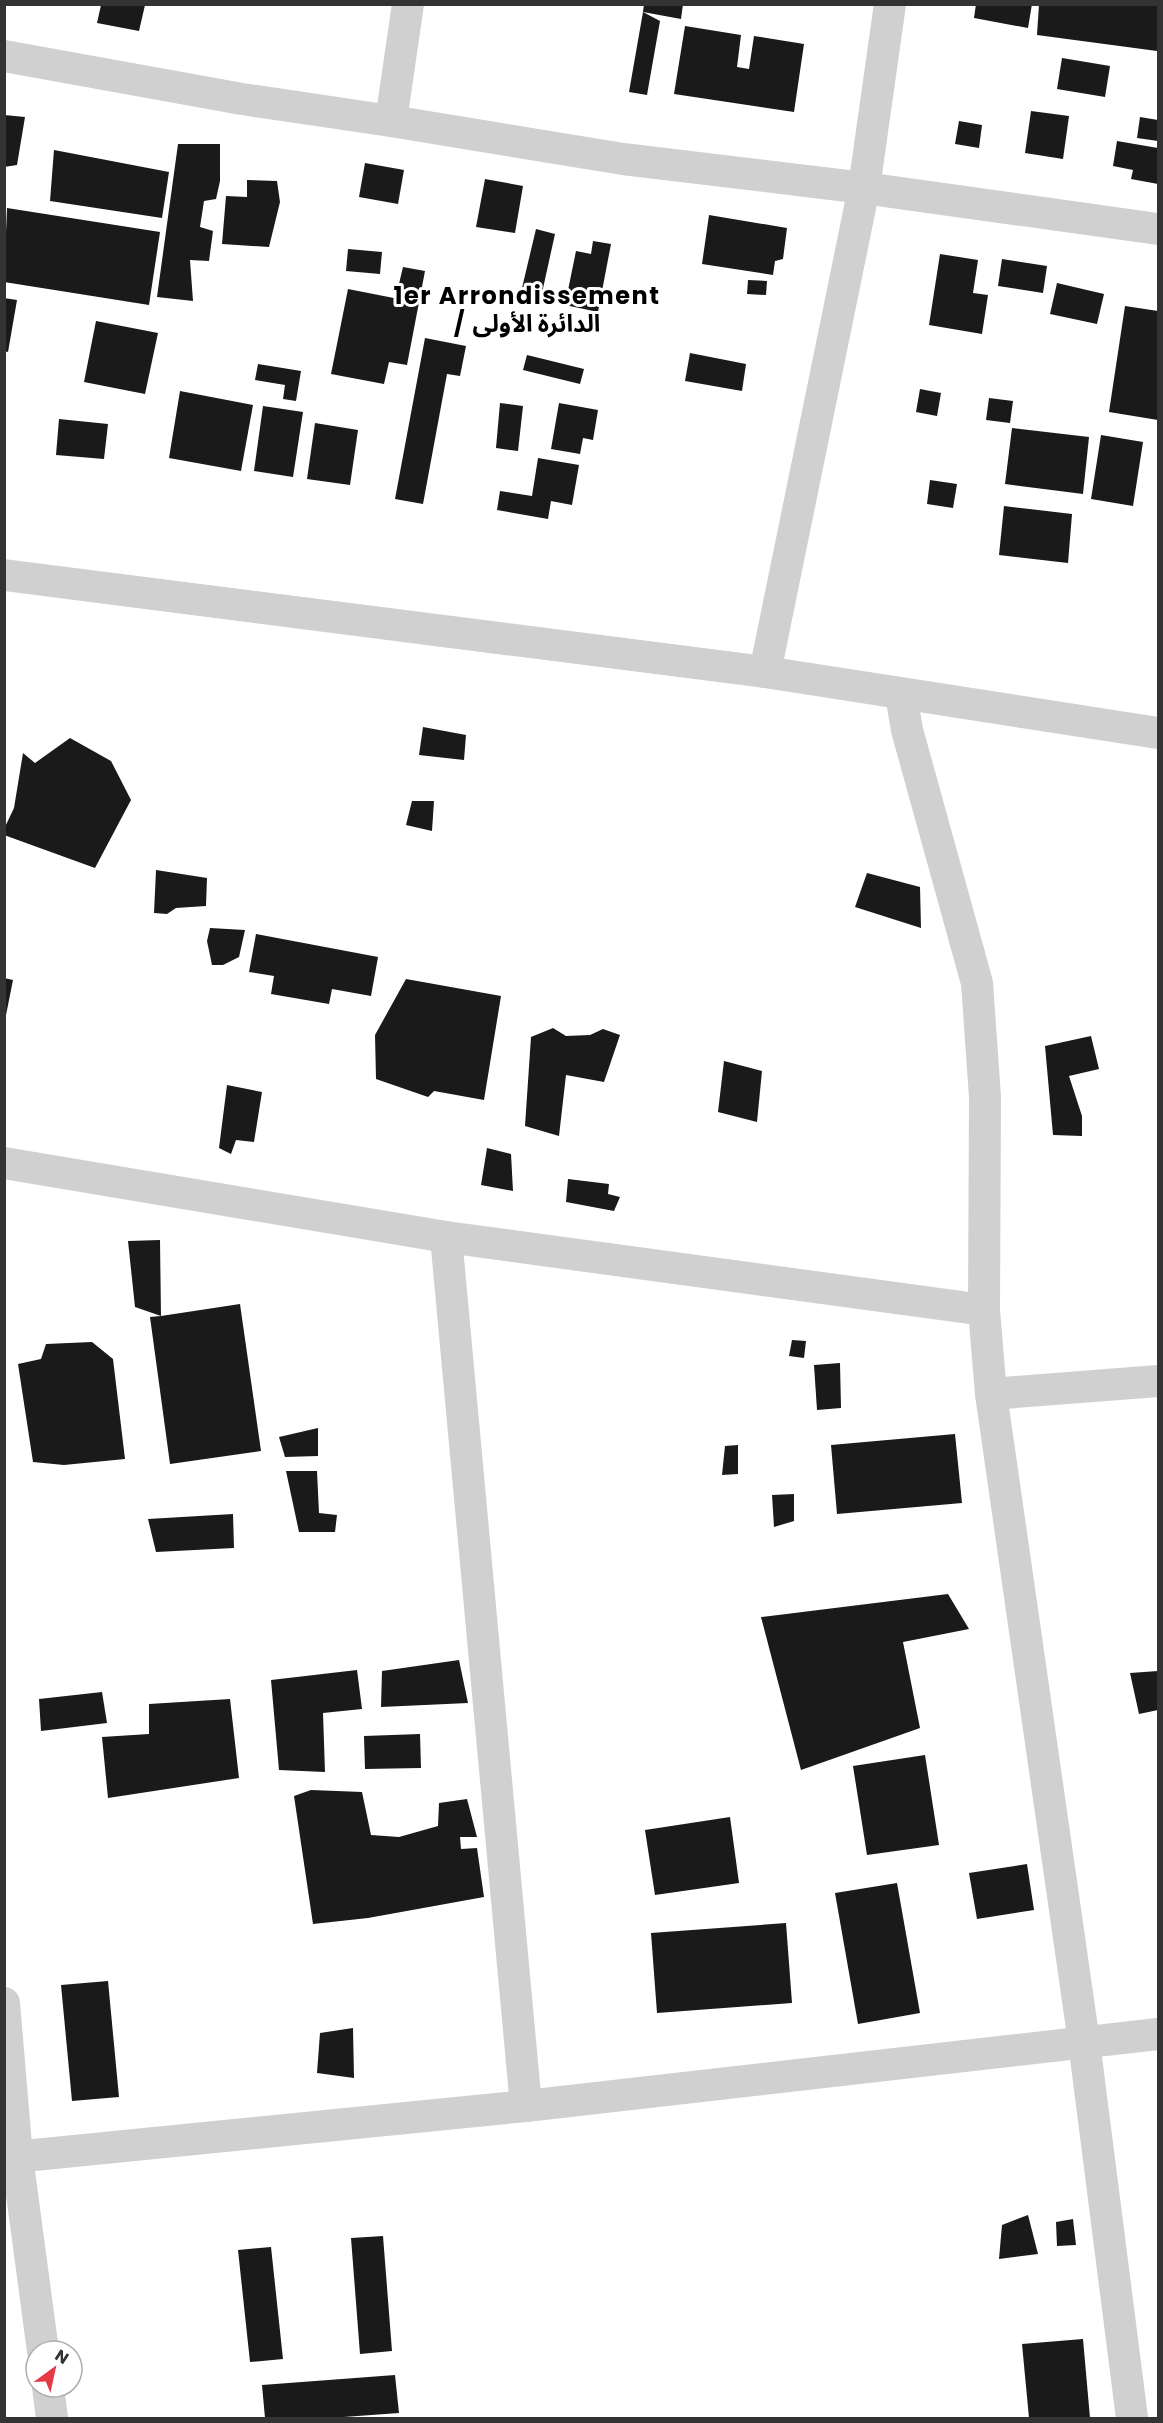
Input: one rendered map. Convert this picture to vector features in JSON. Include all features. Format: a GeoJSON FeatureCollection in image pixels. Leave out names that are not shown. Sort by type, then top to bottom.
{"type":"FeatureCollection","features":[{"type":"Feature","properties":{"kind":"street"},"geometry":{"type":"LineString","coordinates":[[391,121],[408,4]]}},
{"type":"Feature","properties":{"kind":"street"},"geometry":{"type":"LineString","coordinates":[[765,672],[864,188],[890,4]]}},
{"type":"Feature","properties":{"kind":"street"},"geometry":{"type":"LineString","coordinates":[[4,56],[242,99],[623,159],[864,188],[1158,229]]}},
{"type":"Feature","properties":{"kind":"street"},"geometry":{"type":"LineString","coordinates":[[4,575],[765,672],[1158,733]]}},
{"type":"Feature","properties":{"kind":"street"},"geometry":{"type":"LineString","coordinates":[[901,694],[907,730],[977,983],[986,1097],[984,1310],[991,1395],[1084,2042],[1132,2418]]}},
{"type":"Feature","properties":{"kind":"street"},"geometry":{"type":"LineString","coordinates":[[4,1163],[446,1237],[984,1310]]}},
{"type":"Feature","properties":{"kind":"street"},"geometry":{"type":"LineString","coordinates":[[446,1237],[526,2106]]}},
{"type":"Feature","properties":{"kind":"street"},"geometry":{"type":"LineString","coordinates":[[991,1395],[1158,1381]]}},
{"type":"Feature","properties":{"kind":"street"},"geometry":{"type":"LineString","coordinates":[[4,2003],[11,2157],[41,2339]]}},
{"type":"Feature","properties":{"kind":"street"},"geometry":{"type":"LineString","coordinates":[[11,2157],[526,2106],[1158,2034]]}},
{"type":"Feature","properties":{"kind":"street"},"geometry":{"type":"LineString","coordinates":[[50,2399],[52,2418]]}},
{"type":"Feature","properties":{"kind":"building"},"geometry":{"type":"Polygon","coordinates":[[[644,4],[683,4],[681,19],[643,12],[644,4]]]}},
{"type":"Feature","properties":{"kind":"building"},"geometry":{"type":"Polygon","coordinates":[[[976,4],[1032,4],[1028,28],[974,18],[976,4]]]}},
{"type":"Feature","properties":{"kind":"building"},"geometry":{"type":"Polygon","coordinates":[[[1039,4],[1158,4],[1157,51],[1037,35],[1039,4]]]}},
{"type":"Feature","properties":{"kind":"building"},"geometry":{"type":"Polygon","coordinates":[[[101,5],[145,5],[139,31],[97,23],[101,5]]]}},
{"type":"Feature","properties":{"kind":"building"},"geometry":{"type":"Polygon","coordinates":[[[643,12],[660,21],[647,95],[629,92],[643,12]]]}},
{"type":"Feature","properties":{"kind":"building"},"geometry":{"type":"Polygon","coordinates":[[[685,26],[741,35],[737,67],[749,69],[754,36],[804,44],[794,112],[674,94],[685,26]]]}},
{"type":"Feature","properties":{"kind":"building"},"geometry":{"type":"Polygon","coordinates":[[[1062,58],[1110,66],[1105,97],[1057,89],[1062,58]]]}},
{"type":"Feature","properties":{"kind":"building"},"geometry":{"type":"Polygon","coordinates":[[[1031,111],[1069,116],[1063,159],[1025,153],[1031,111]]]}},
{"type":"Feature","properties":{"kind":"building"},"geometry":{"type":"Polygon","coordinates":[[[4,115],[25,117],[17,165],[4,167],[4,115]]]}},
{"type":"Feature","properties":{"kind":"building"},"geometry":{"type":"Polygon","coordinates":[[[1140,117],[1158,120],[1158,141],[1137,138],[1140,117]]]}},
{"type":"Feature","properties":{"kind":"building"},"geometry":{"type":"Polygon","coordinates":[[[959,121],[982,125],[979,148],[955,144],[959,121]]]}},
{"type":"Feature","properties":{"kind":"building"},"geometry":{"type":"Polygon","coordinates":[[[1117,141],[1158,148],[1158,184],[1131,179],[1133,170],[1113,166],[1117,141]]]}},
{"type":"Feature","properties":{"kind":"building"},"geometry":{"type":"Polygon","coordinates":[[[178,144],[220,144],[220,181],[216,199],[204,201],[200,227],[213,231],[209,261],[190,260],[193,301],[157,297],[178,144]]]}},
{"type":"Feature","properties":{"kind":"building"},"geometry":{"type":"Polygon","coordinates":[[[54,150],[169,172],[162,218],[50,201],[54,150]]]}},
{"type":"Feature","properties":{"kind":"building"},"geometry":{"type":"Polygon","coordinates":[[[365,163],[404,170],[398,204],[359,197],[365,163]]]}},
{"type":"Feature","properties":{"kind":"building"},"geometry":{"type":"Polygon","coordinates":[[[485,179],[523,186],[515,233],[476,227],[485,179]]]}},
{"type":"Feature","properties":{"kind":"building"},"geometry":{"type":"Polygon","coordinates":[[[247,180],[277,181],[280,202],[269,247],[222,244],[226,196],[247,197],[247,180]]]}},
{"type":"Feature","properties":{"kind":"building"},"geometry":{"type":"Polygon","coordinates":[[[7,208],[160,232],[149,305],[4,282],[7,208]]]}},
{"type":"Feature","properties":{"kind":"building"},"geometry":{"type":"Polygon","coordinates":[[[709,215],[787,228],[783,259],[775,261],[773,275],[702,264],[709,215]]]}},
{"type":"Feature","properties":{"kind":"building"},"geometry":{"type":"Polygon","coordinates":[[[536,229],[555,234],[542,293],[522,288],[536,229]]]}},
{"type":"Feature","properties":{"kind":"building"},"geometry":{"type":"Polygon","coordinates":[[[593,241],[611,244],[598,312],[565,305],[576,251],[591,254],[593,241]]]}},
{"type":"Feature","properties":{"kind":"building"},"geometry":{"type":"Polygon","coordinates":[[[348,249],[382,252],[380,274],[346,271],[348,249]]]}},
{"type":"Feature","properties":{"kind":"building"},"geometry":{"type":"Polygon","coordinates":[[[940,254],[978,260],[973,293],[988,295],[982,334],[929,325],[940,254]]]}},
{"type":"Feature","properties":{"kind":"building"},"geometry":{"type":"Polygon","coordinates":[[[1002,259],[1047,266],[1043,293],[998,286],[1002,259]]]}},
{"type":"Feature","properties":{"kind":"building"},"geometry":{"type":"Polygon","coordinates":[[[403,267],[425,271],[407,365],[389,362],[384,384],[331,374],[348,289],[409,301],[411,291],[398,288],[403,267]]]}},
{"type":"Feature","properties":{"kind":"building"},"geometry":{"type":"Polygon","coordinates":[[[748,280],[767,281],[766,295],[747,294],[748,280]]]}},
{"type":"Feature","properties":{"kind":"building"},"geometry":{"type":"Polygon","coordinates":[[[1057,283],[1104,294],[1097,324],[1050,314],[1057,283]]]}},
{"type":"Feature","properties":{"kind":"building"},"geometry":{"type":"Polygon","coordinates":[[[4,298],[17,300],[8,352],[4,351],[4,298]]]}},
{"type":"Feature","properties":{"kind":"building"},"geometry":{"type":"Polygon","coordinates":[[[1125,306],[1158,311],[1158,420],[1109,412],[1125,306]]]}},
{"type":"Feature","properties":{"kind":"building"},"geometry":{"type":"Polygon","coordinates":[[[96,321],[158,333],[145,394],[84,382],[96,321]]]}},
{"type":"Feature","properties":{"kind":"building"},"geometry":{"type":"Polygon","coordinates":[[[425,338],[466,346],[460,376],[447,374],[423,504],[395,499],[425,338]]]}},
{"type":"Feature","properties":{"kind":"building"},"geometry":{"type":"Polygon","coordinates":[[[690,353],[746,364],[742,391],[685,381],[690,353]]]}},
{"type":"Feature","properties":{"kind":"building"},"geometry":{"type":"Polygon","coordinates":[[[527,355],[584,369],[580,384],[523,370],[527,355]]]}},
{"type":"Feature","properties":{"kind":"building"},"geometry":{"type":"Polygon","coordinates":[[[258,364],[301,371],[296,401],[283,399],[285,385],[255,380],[258,364]]]}},
{"type":"Feature","properties":{"kind":"building"},"geometry":{"type":"Polygon","coordinates":[[[920,389],[941,393],[937,416],[916,412],[920,389]]]}},
{"type":"Feature","properties":{"kind":"building"},"geometry":{"type":"Polygon","coordinates":[[[180,391],[253,405],[241,471],[169,458],[180,391]]]}},
{"type":"Feature","properties":{"kind":"building"},"geometry":{"type":"Polygon","coordinates":[[[989,398],[1013,401],[1010,423],[986,420],[989,398]]]}},
{"type":"Feature","properties":{"kind":"building"},"geometry":{"type":"Polygon","coordinates":[[[500,403],[523,406],[518,451],[496,448],[500,403]]]}},
{"type":"Feature","properties":{"kind":"building"},"geometry":{"type":"Polygon","coordinates":[[[559,403],[598,410],[593,440],[583,438],[580,454],[551,449],[559,403]]]}},
{"type":"Feature","properties":{"kind":"building"},"geometry":{"type":"Polygon","coordinates":[[[263,406],[303,412],[293,477],[254,471],[263,406]]]}},
{"type":"Feature","properties":{"kind":"building"},"geometry":{"type":"Polygon","coordinates":[[[59,419],[108,424],[104,459],[56,455],[59,419]]]}},
{"type":"Feature","properties":{"kind":"building"},"geometry":{"type":"Polygon","coordinates":[[[315,423],[358,430],[350,485],[307,479],[315,423]]]}},
{"type":"Feature","properties":{"kind":"building"},"geometry":{"type":"Polygon","coordinates":[[[1012,428],[1089,437],[1083,494],[1005,484],[1012,428]]]}},
{"type":"Feature","properties":{"kind":"building"},"geometry":{"type":"Polygon","coordinates":[[[1101,435],[1143,442],[1133,506],[1091,499],[1101,435]]]}},
{"type":"Feature","properties":{"kind":"building"},"geometry":{"type":"Polygon","coordinates":[[[538,458],[579,465],[572,505],[551,501],[548,519],[497,510],[500,491],[532,496],[538,458]]]}},
{"type":"Feature","properties":{"kind":"building"},"geometry":{"type":"Polygon","coordinates":[[[930,480],[957,484],[953,508],[927,504],[930,480]]]}},
{"type":"Feature","properties":{"kind":"building"},"geometry":{"type":"Polygon","coordinates":[[[1004,506],[1072,514],[1068,563],[999,555],[1004,506]]]}},
{"type":"Feature","properties":{"kind":"building"},"geometry":{"type":"Polygon","coordinates":[[[423,727],[466,735],[464,760],[419,755],[423,727]]]}},
{"type":"Feature","properties":{"kind":"building"},"geometry":{"type":"Polygon","coordinates":[[[70,738],[111,761],[131,800],[95,868],[4,835],[4,829],[14,808],[23,753],[35,763],[70,738]]]}},
{"type":"Feature","properties":{"kind":"building"},"geometry":{"type":"Polygon","coordinates":[[[412,801],[434,801],[432,831],[406,825],[412,801]]]}},
{"type":"Feature","properties":{"kind":"building"},"geometry":{"type":"Polygon","coordinates":[[[156,870],[207,878],[206,906],[176,908],[167,914],[154,913],[156,870]]]}},
{"type":"Feature","properties":{"kind":"building"},"geometry":{"type":"Polygon","coordinates":[[[867,873],[920,887],[921,928],[855,907],[867,873]]]}},
{"type":"Feature","properties":{"kind":"building"},"geometry":{"type":"Polygon","coordinates":[[[210,928],[245,930],[239,957],[223,965],[212,965],[207,941],[210,928]]]}},
{"type":"Feature","properties":{"kind":"building"},"geometry":{"type":"Polygon","coordinates":[[[256,934],[378,957],[371,996],[332,989],[329,1004],[271,994],[274,976],[249,972],[256,934]]]}},
{"type":"Feature","properties":{"kind":"building"},"geometry":{"type":"Polygon","coordinates":[[[4,978],[13,980],[6,1015],[4,1015],[4,978]]]}},
{"type":"Feature","properties":{"kind":"building"},"geometry":{"type":"Polygon","coordinates":[[[406,979],[501,996],[484,1100],[434,1091],[428,1097],[376,1079],[375,1035],[406,979]]]}},
{"type":"Feature","properties":{"kind":"building"},"geometry":{"type":"Polygon","coordinates":[[[553,1028],[566,1036],[590,1035],[603,1029],[620,1035],[604,1082],[566,1075],[559,1136],[525,1126],[531,1037],[553,1028]]]}},
{"type":"Feature","properties":{"kind":"building"},"geometry":{"type":"Polygon","coordinates":[[[1091,1036],[1099,1069],[1069,1076],[1082,1116],[1082,1136],[1053,1135],[1045,1046],[1091,1036]]]}},
{"type":"Feature","properties":{"kind":"building"},"geometry":{"type":"Polygon","coordinates":[[[724,1061],[762,1071],[757,1122],[718,1112],[724,1061]]]}},
{"type":"Feature","properties":{"kind":"building"},"geometry":{"type":"Polygon","coordinates":[[[227,1085],[262,1092],[254,1142],[236,1140],[231,1154],[219,1148],[227,1085]]]}},
{"type":"Feature","properties":{"kind":"building"},"geometry":{"type":"Polygon","coordinates":[[[487,1148],[511,1154],[513,1191],[481,1185],[487,1148]]]}},
{"type":"Feature","properties":{"kind":"building"},"geometry":{"type":"Polygon","coordinates":[[[568,1179],[609,1184],[608,1194],[620,1197],[614,1211],[566,1202],[568,1179]]]}},
{"type":"Feature","properties":{"kind":"building"},"geometry":{"type":"Polygon","coordinates":[[[160,1240],[161,1316],[135,1307],[128,1241],[160,1240]]]}},
{"type":"Feature","properties":{"kind":"building"},"geometry":{"type":"Polygon","coordinates":[[[240,1304],[261,1451],[170,1464],[150,1317],[240,1304]]]}},
{"type":"Feature","properties":{"kind":"building"},"geometry":{"type":"Polygon","coordinates":[[[792,1340],[806,1341],[804,1358],[789,1356],[792,1340]]]}},
{"type":"Feature","properties":{"kind":"building"},"geometry":{"type":"Polygon","coordinates":[[[92,1342],[113,1359],[125,1459],[64,1465],[33,1462],[18,1364],[41,1359],[46,1344],[92,1342]]]}},
{"type":"Feature","properties":{"kind":"building"},"geometry":{"type":"Polygon","coordinates":[[[840,1363],[841,1408],[817,1410],[814,1365],[840,1363]]]}},
{"type":"Feature","properties":{"kind":"building"},"geometry":{"type":"Polygon","coordinates":[[[318,1428],[318,1456],[285,1457],[279,1437],[318,1428]]]}},
{"type":"Feature","properties":{"kind":"building"},"geometry":{"type":"Polygon","coordinates":[[[955,1434],[962,1503],[837,1514],[831,1445],[955,1434]]]}},
{"type":"Feature","properties":{"kind":"building"},"geometry":{"type":"Polygon","coordinates":[[[738,1445],[738,1474],[722,1475],[725,1446],[738,1445]]]}},
{"type":"Feature","properties":{"kind":"building"},"geometry":{"type":"Polygon","coordinates":[[[286,1471],[317,1471],[319,1513],[337,1515],[335,1532],[299,1532],[286,1471]]]}},
{"type":"Feature","properties":{"kind":"building"},"geometry":{"type":"Polygon","coordinates":[[[794,1494],[794,1521],[774,1527],[772,1495],[794,1494]]]}},
{"type":"Feature","properties":{"kind":"building"},"geometry":{"type":"Polygon","coordinates":[[[233,1514],[234,1548],[156,1552],[148,1519],[233,1514]]]}},
{"type":"Feature","properties":{"kind":"building"},"geometry":{"type":"Polygon","coordinates":[[[948,1594],[969,1629],[903,1642],[920,1728],[801,1770],[761,1617],[948,1594]]]}},
{"type":"Feature","properties":{"kind":"building"},"geometry":{"type":"Polygon","coordinates":[[[459,1660],[468,1703],[381,1707],[382,1671],[459,1660]]]}},
{"type":"Feature","properties":{"kind":"building"},"geometry":{"type":"Polygon","coordinates":[[[357,1670],[362,1709],[323,1713],[325,1772],[279,1770],[271,1680],[357,1670]]]}},
{"type":"Feature","properties":{"kind":"building"},"geometry":{"type":"Polygon","coordinates":[[[1158,1671],[1158,1710],[1139,1714],[1130,1673],[1158,1671]]]}},
{"type":"Feature","properties":{"kind":"building"},"geometry":{"type":"Polygon","coordinates":[[[102,1692],[107,1723],[41,1731],[39,1699],[102,1692]]]}},
{"type":"Feature","properties":{"kind":"building"},"geometry":{"type":"Polygon","coordinates":[[[230,1699],[239,1778],[108,1798],[102,1737],[149,1734],[149,1704],[230,1699]]]}},
{"type":"Feature","properties":{"kind":"building"},"geometry":{"type":"Polygon","coordinates":[[[420,1734],[421,1768],[365,1769],[364,1736],[420,1734]]]}},
{"type":"Feature","properties":{"kind":"building"},"geometry":{"type":"Polygon","coordinates":[[[925,1755],[939,1845],[867,1855],[853,1766],[925,1755]]]}},
{"type":"Feature","properties":{"kind":"building"},"geometry":{"type":"Polygon","coordinates":[[[311,1790],[362,1792],[371,1835],[399,1837],[438,1826],[439,1803],[467,1799],[477,1837],[460,1837],[461,1849],[477,1848],[484,1897],[368,1918],[313,1924],[294,1796],[311,1790]]]}},
{"type":"Feature","properties":{"kind":"building"},"geometry":{"type":"Polygon","coordinates":[[[730,1817],[739,1883],[655,1895],[645,1830],[730,1817]]]}},
{"type":"Feature","properties":{"kind":"building"},"geometry":{"type":"Polygon","coordinates":[[[1027,1864],[1034,1910],[977,1919],[969,1873],[1027,1864]]]}},
{"type":"Feature","properties":{"kind":"building"},"geometry":{"type":"Polygon","coordinates":[[[897,1883],[920,2013],[858,2024],[835,1893],[897,1883]]]}},
{"type":"Feature","properties":{"kind":"building"},"geometry":{"type":"Polygon","coordinates":[[[786,1923],[792,2003],[657,2013],[651,1933],[786,1923]]]}},
{"type":"Feature","properties":{"kind":"building"},"geometry":{"type":"Polygon","coordinates":[[[108,1981],[119,2097],[72,2101],[61,1985],[108,1981]]]}},
{"type":"Feature","properties":{"kind":"building"},"geometry":{"type":"Polygon","coordinates":[[[353,2028],[354,2078],[317,2073],[320,2033],[353,2028]]]}},
{"type":"Feature","properties":{"kind":"building"},"geometry":{"type":"Polygon","coordinates":[[[1028,2215],[1038,2254],[999,2259],[1002,2225],[1028,2215]]]}},
{"type":"Feature","properties":{"kind":"building"},"geometry":{"type":"Polygon","coordinates":[[[1073,2219],[1076,2245],[1057,2246],[1056,2222],[1073,2219]]]}},
{"type":"Feature","properties":{"kind":"building"},"geometry":{"type":"Polygon","coordinates":[[[383,2236],[392,2351],[360,2354],[351,2238],[383,2236]]]}},
{"type":"Feature","properties":{"kind":"building"},"geometry":{"type":"Polygon","coordinates":[[[271,2247],[283,2359],[250,2362],[238,2250],[271,2247]]]}},
{"type":"Feature","properties":{"kind":"building"},"geometry":{"type":"Polygon","coordinates":[[[1083,2339],[1090,2418],[1029,2418],[1022,2344],[1083,2339]]]}},
{"type":"Feature","properties":{"kind":"building"},"geometry":{"type":"Polygon","coordinates":[[[395,2375],[399,2413],[330,2418],[265,2418],[262,2385],[395,2375]]]}},
{"type":"Feature","properties":{"kind":"district","name":"1er Arrondissement / الدائرة الأولى"},"geometry":{"type":"Point","coordinates":[527,309]}}]}
